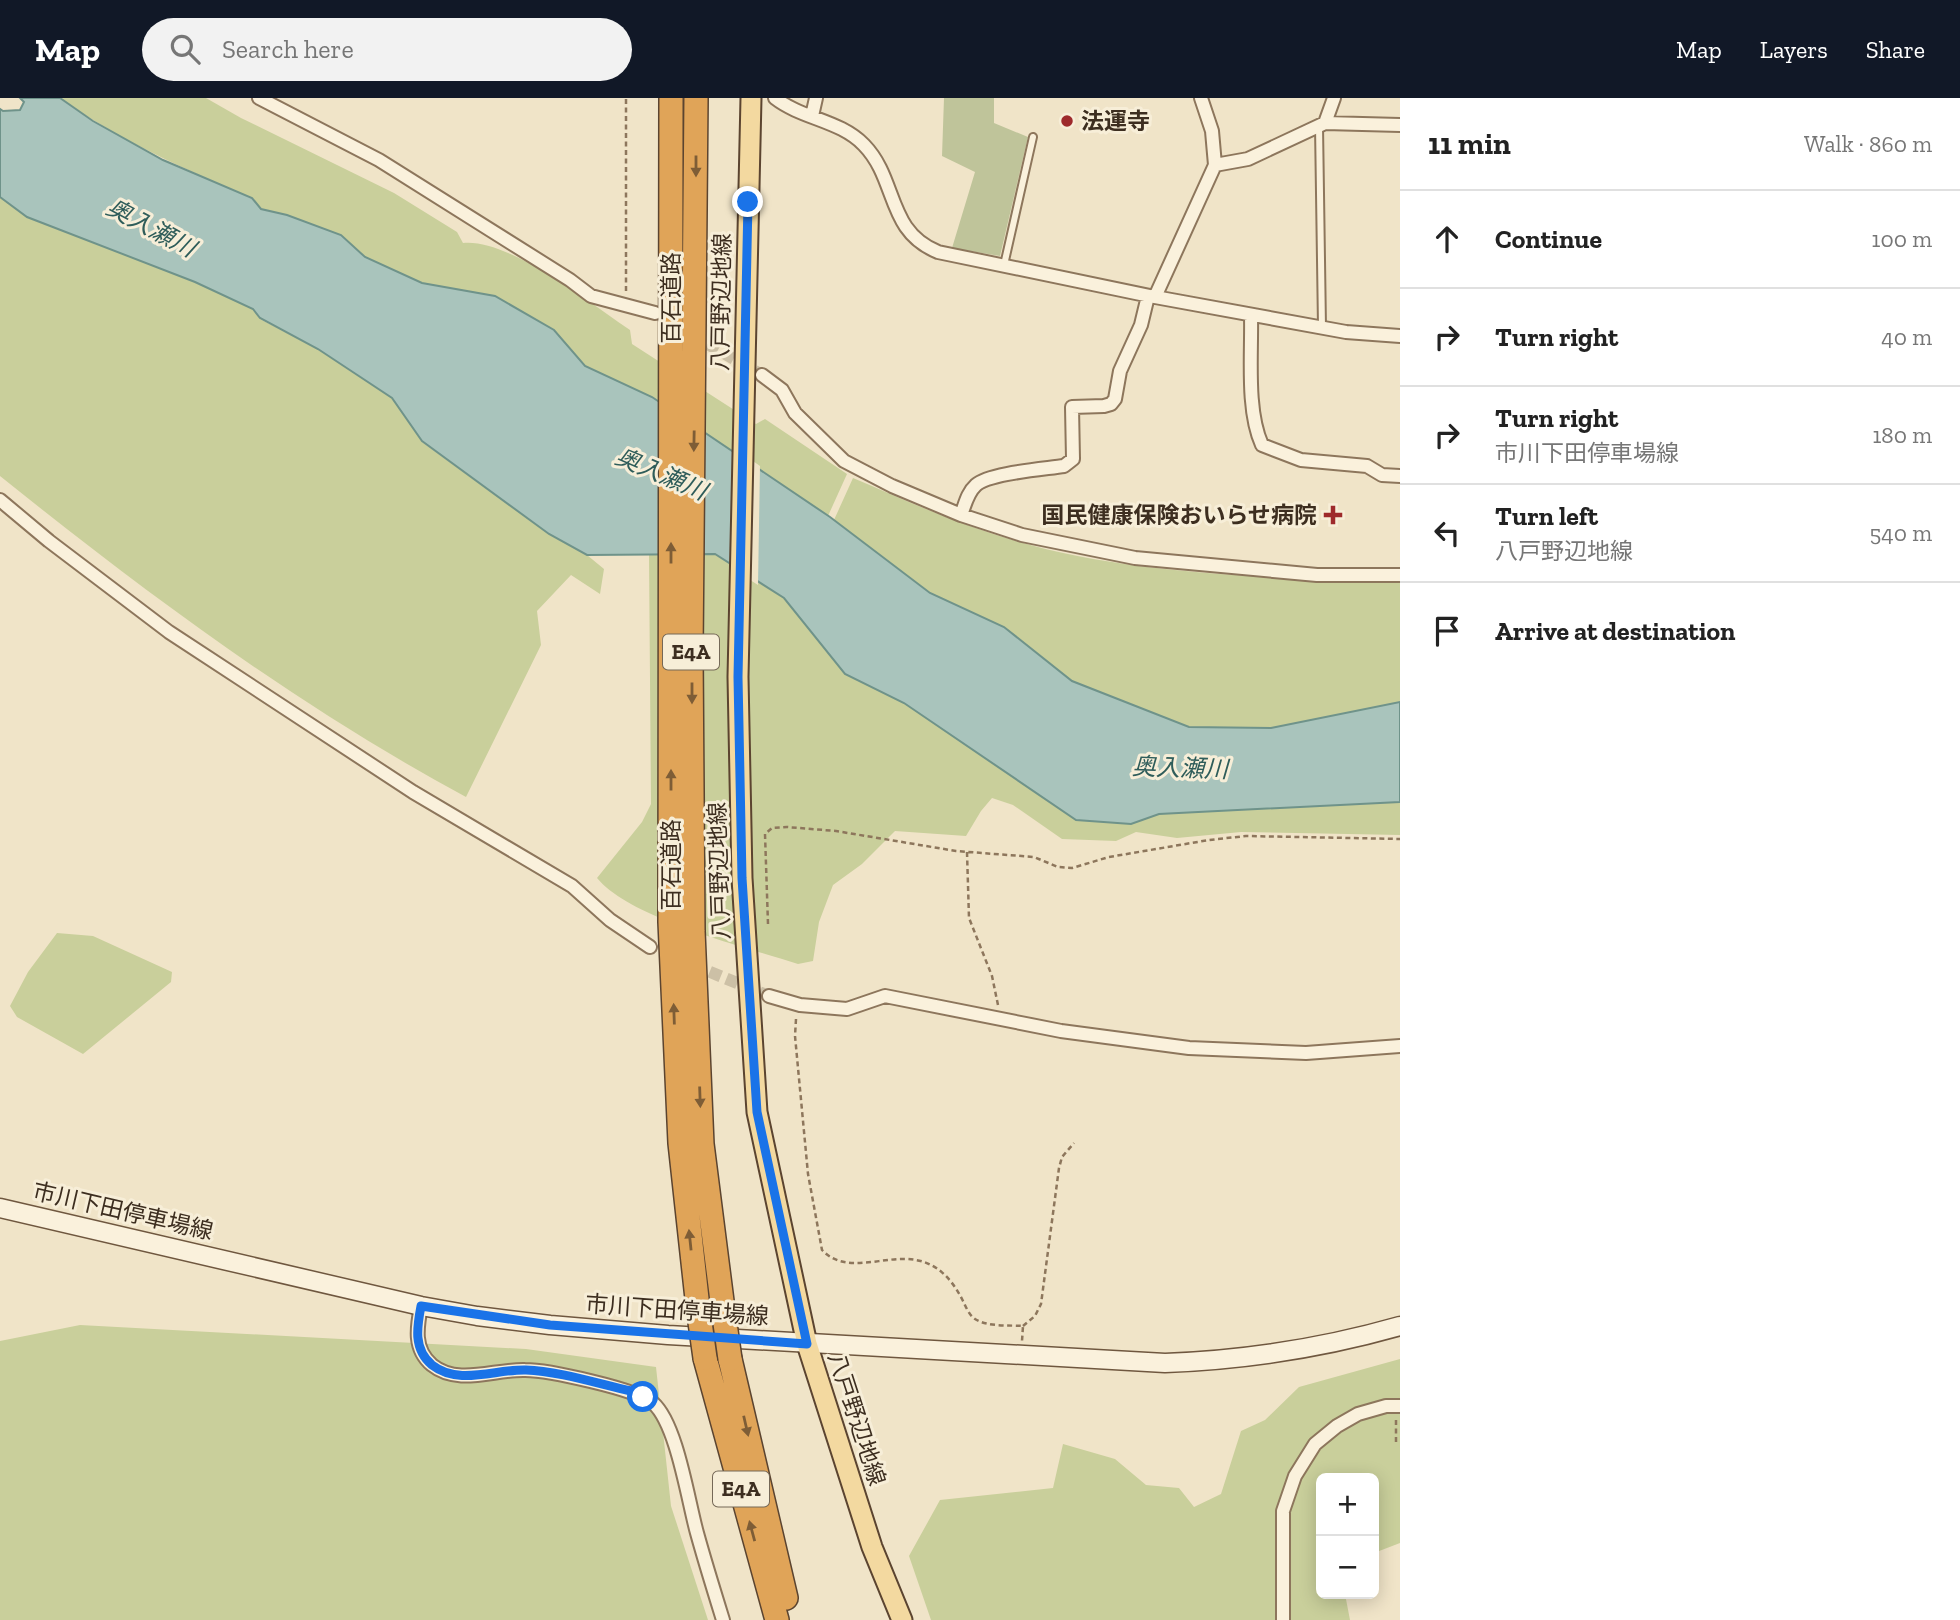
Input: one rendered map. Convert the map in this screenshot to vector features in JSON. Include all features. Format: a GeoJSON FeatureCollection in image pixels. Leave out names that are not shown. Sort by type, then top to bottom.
{"type":"FeatureCollection","features":[{"type":"Feature","properties":{"kind":"highway","name":"百石道路"},"geometry":{"type":"LineString","coordinates":[[671,98],[670,922],[680,1143],[705,1358],[777,1620]]}},
{"type":"Feature","properties":{"kind":"highway","name":"百石道路"},"geometry":{"type":"LineString","coordinates":[[696,98],[691,652],[693,931],[702,1144],[730,1359],[791,1620]]}},
{"type":"Feature","properties":{"kind":"main road","name":"八戸野辺地線"},"geometry":{"type":"LineString","coordinates":[[751,102],[738,677],[742,878],[757,1112],[807,1344],[872,1547],[902,1620]]}},
{"type":"Feature","properties":{"kind":"main road","name":"市川下田停車場線"},"geometry":{"type":"LineString","coordinates":[[0,1208],[421,1306],[550,1325],[807,1344],[1165,1363],[1226,1361],[1353,1339],[1400,1326]]}},
{"type":"Feature","properties":{"kind":"street"},"geometry":{"type":"LineString","coordinates":[[258,98],[389,166],[591,296],[655,313]]}},
{"type":"Feature","properties":{"kind":"street"},"geometry":{"type":"LineString","coordinates":[[775,98],[849,132],[866,146],[876,162],[906,230],[921,245],[938,252],[1152,297],[1322,328],[1400,336]]}},
{"type":"Feature","properties":{"kind":"street"},"geometry":{"type":"LineString","coordinates":[[812,116],[816,98]]}},
{"type":"Feature","properties":{"kind":"street"},"geometry":{"type":"LineString","coordinates":[[961,516],[968,494],[981,481],[1070,463],[1073,459],[1072,407],[1104,406],[1115,399],[1121,371],[1152,297],[1215,165],[1212,131],[1201,98]]}},
{"type":"Feature","properties":{"kind":"street"},"geometry":{"type":"LineString","coordinates":[[1322,125],[1334,98]]}},
{"type":"Feature","properties":{"kind":"street"},"geometry":{"type":"LineString","coordinates":[[1215,165],[1248,159],[1322,125],[1400,125]]}},
{"type":"Feature","properties":{"kind":"street"},"geometry":{"type":"LineString","coordinates":[[1251,315],[1253,400],[1256,431],[1262,445],[1301,460],[1367,467],[1382,475],[1400,476]]}},
{"type":"Feature","properties":{"kind":"street"},"geometry":{"type":"LineString","coordinates":[[762,375],[782,390],[795,412],[844,461],[892,486],[961,516],[1022,535],[1135,558],[1317,575],[1400,575]]}},
{"type":"Feature","properties":{"kind":"street"},"geometry":{"type":"LineString","coordinates":[[0,500],[49,541],[169,632],[413,792],[572,886],[610,920],[650,947]]}},
{"type":"Feature","properties":{"kind":"street"},"geometry":{"type":"LineString","coordinates":[[769,996],[800,1005],[847,1009],[885,996],[1061,1031],[1189,1048],[1306,1053],[1400,1046]]}},
{"type":"Feature","properties":{"kind":"street"},"geometry":{"type":"LineString","coordinates":[[421,1306],[416,1329],[420,1350],[441,1372],[457,1376],[528,1370],[631,1391],[654,1404],[667,1421],[723,1620]]}},
{"type":"Feature","properties":{"kind":"street"},"geometry":{"type":"LineString","coordinates":[[1283,1620],[1283,1511],[1295,1476],[1315,1444],[1337,1426],[1358,1414],[1386,1406],[1398,1406]]}},
{"type":"Feature","properties":{"kind":"lane"},"geometry":{"type":"LineString","coordinates":[[1322,125],[1322,328]]}},
{"type":"Feature","properties":{"kind":"lane"},"geometry":{"type":"LineString","coordinates":[[1004,265],[1033,137]]}},
{"type":"Feature","properties":{"kind":"path"},"geometry":{"type":"LineString","coordinates":[[626,98],[626,304]]}},
{"type":"Feature","properties":{"kind":"path"},"geometry":{"type":"LineString","coordinates":[[768,924],[765,834],[772,828],[836,831],[967,852],[1034,857],[1058,867],[1072,868],[1109,857],[1246,836],[1400,839]]}},
{"type":"Feature","properties":{"kind":"path"},"geometry":{"type":"LineString","coordinates":[[967,852],[969,918],[992,976],[1000,1019]]}},
{"type":"Feature","properties":{"kind":"path"},"geometry":{"type":"LineString","coordinates":[[800,1005],[796,1036],[808,1174],[821,1250],[837,1260],[917,1260],[942,1271],[953,1283],[975,1319],[985,1323],[1023,1326],[1035,1316],[1041,1304],[1059,1168],[1062,1157],[1074,1143]]}},
{"type":"Feature","properties":{"kind":"path"},"geometry":{"type":"LineString","coordinates":[[1021,1355],[1023,1326]]}},
{"type":"Feature","properties":{"kind":"path"},"geometry":{"type":"LineString","coordinates":[[1396,1445],[1398,1406]]}},
{"type":"Feature","properties":{"kind":"green space"},"geometry":{"type":"Polygon","coordinates":[[[60,98],[206,98],[394,193],[457,232],[463,243],[482,244],[526,261],[630,330],[632,344],[756,424],[765,419],[847,474],[828,516],[652,397],[584,366],[554,330],[495,296],[422,283],[365,257],[341,235],[287,215],[261,209],[252,198],[130,141],[60,98]]]}},
{"type":"Feature","properties":{"kind":"green space"},"geometry":{"type":"Polygon","coordinates":[[[944,98],[994,98],[994,123],[1028,137],[1000,256],[952,248],[975,172],[942,156],[944,98]]]}},
{"type":"Feature","properties":{"kind":"green space"},"geometry":{"type":"Polygon","coordinates":[[[0,197],[27,217],[195,282],[253,309],[260,319],[318,349],[392,398],[422,442],[549,534],[587,555],[604,569],[600,594],[571,575],[537,611],[541,645],[466,797],[404,762],[284,687],[168,606],[0,476],[0,197]]]}},
{"type":"Feature","properties":{"kind":"green space"},"geometry":{"type":"Polygon","coordinates":[[[853,478],[974,528],[1047,549],[1109,562],[1204,573],[1334,581],[1400,581],[1400,702],[1271,728],[1189,727],[1071,681],[1004,627],[930,593],[834,520],[853,478]]]}},
{"type":"Feature","properties":{"kind":"green space"},"geometry":{"type":"Polygon","coordinates":[[[649,553],[715,553],[784,598],[845,674],[904,703],[1076,820],[1131,824],[1159,814],[1400,802],[1400,835],[1241,832],[1177,838],[1136,832],[1116,841],[1062,839],[1013,805],[992,798],[966,836],[895,831],[862,864],[833,885],[819,922],[813,961],[798,964],[691,930],[635,906],[613,893],[597,878],[642,822],[651,804],[649,553]]]}},
{"type":"Feature","properties":{"kind":"green space"},"geometry":{"type":"Polygon","coordinates":[[[57,933],[93,936],[172,972],[171,982],[83,1054],[17,1017],[10,1006],[28,972],[57,933]]]}},
{"type":"Feature","properties":{"kind":"green space"},"geometry":{"type":"Polygon","coordinates":[[[80,1325],[526,1349],[656,1367],[671,1506],[708,1620],[0,1620],[0,1341],[80,1325]]]}},
{"type":"Feature","properties":{"kind":"green space"},"geometry":{"type":"Polygon","coordinates":[[[1400,1359],[1400,1543],[1379,1551],[1379,1473],[1316,1473],[1316,1599],[1346,1599],[1350,1620],[931,1620],[909,1556],[940,1500],[1053,1488],[1063,1444],[1115,1459],[1146,1485],[1179,1488],[1194,1507],[1221,1494],[1241,1431],[1265,1420],[1299,1387],[1400,1359]]]}},
{"type":"Feature","properties":{"kind":"water","name":"奥入瀬川"},"geometry":{"type":"Polygon","coordinates":[[[20,98],[60,98],[93,121],[163,160],[252,198],[261,209],[287,215],[341,235],[365,257],[422,283],[495,296],[554,330],[585,366],[652,397],[830,517],[930,593],[1004,627],[1072,681],[1189,727],[1271,728],[1400,702],[1400,802],[1159,814],[1131,824],[1076,820],[904,703],[845,674],[784,598],[715,554],[587,555],[549,534],[422,441],[392,398],[318,349],[260,318],[253,309],[195,282],[27,217],[0,197],[0,109],[20,110],[24,102],[20,98]]]}},
{"type":"Feature","properties":{"kind":"pier"},"geometry":{"type":"Polygon","coordinates":[[[733,447],[760,466],[758,585],[731,568],[733,447]]]}},
{"type":"Feature","properties":{"kind":"tunnel"},"geometry":{"type":"LineString","coordinates":[[692,335],[762,375]]}},
{"type":"Feature","properties":{"kind":"tunnel"},"geometry":{"type":"LineString","coordinates":[[693,965],[769,996]]}},
{"type":"Feature","properties":{"kind":"place","name":"法運寺"},"geometry":{"type":"Point","coordinates":[1067,121]}},
{"type":"Feature","properties":{"kind":"place","name":"国民健康保険おいらせ病院"},"geometry":{"type":"Point","coordinates":[1333,515]}},
{"type":"Feature","properties":{"kind":"route"},"geometry":{"type":"LineString","coordinates":[[643,1397],[631,1391],[528,1370],[457,1376],[441,1372],[420,1350],[416,1329],[421,1306],[550,1325],[807,1344],[757,1112],[742,878],[738,677],[748,202]]}}]}
